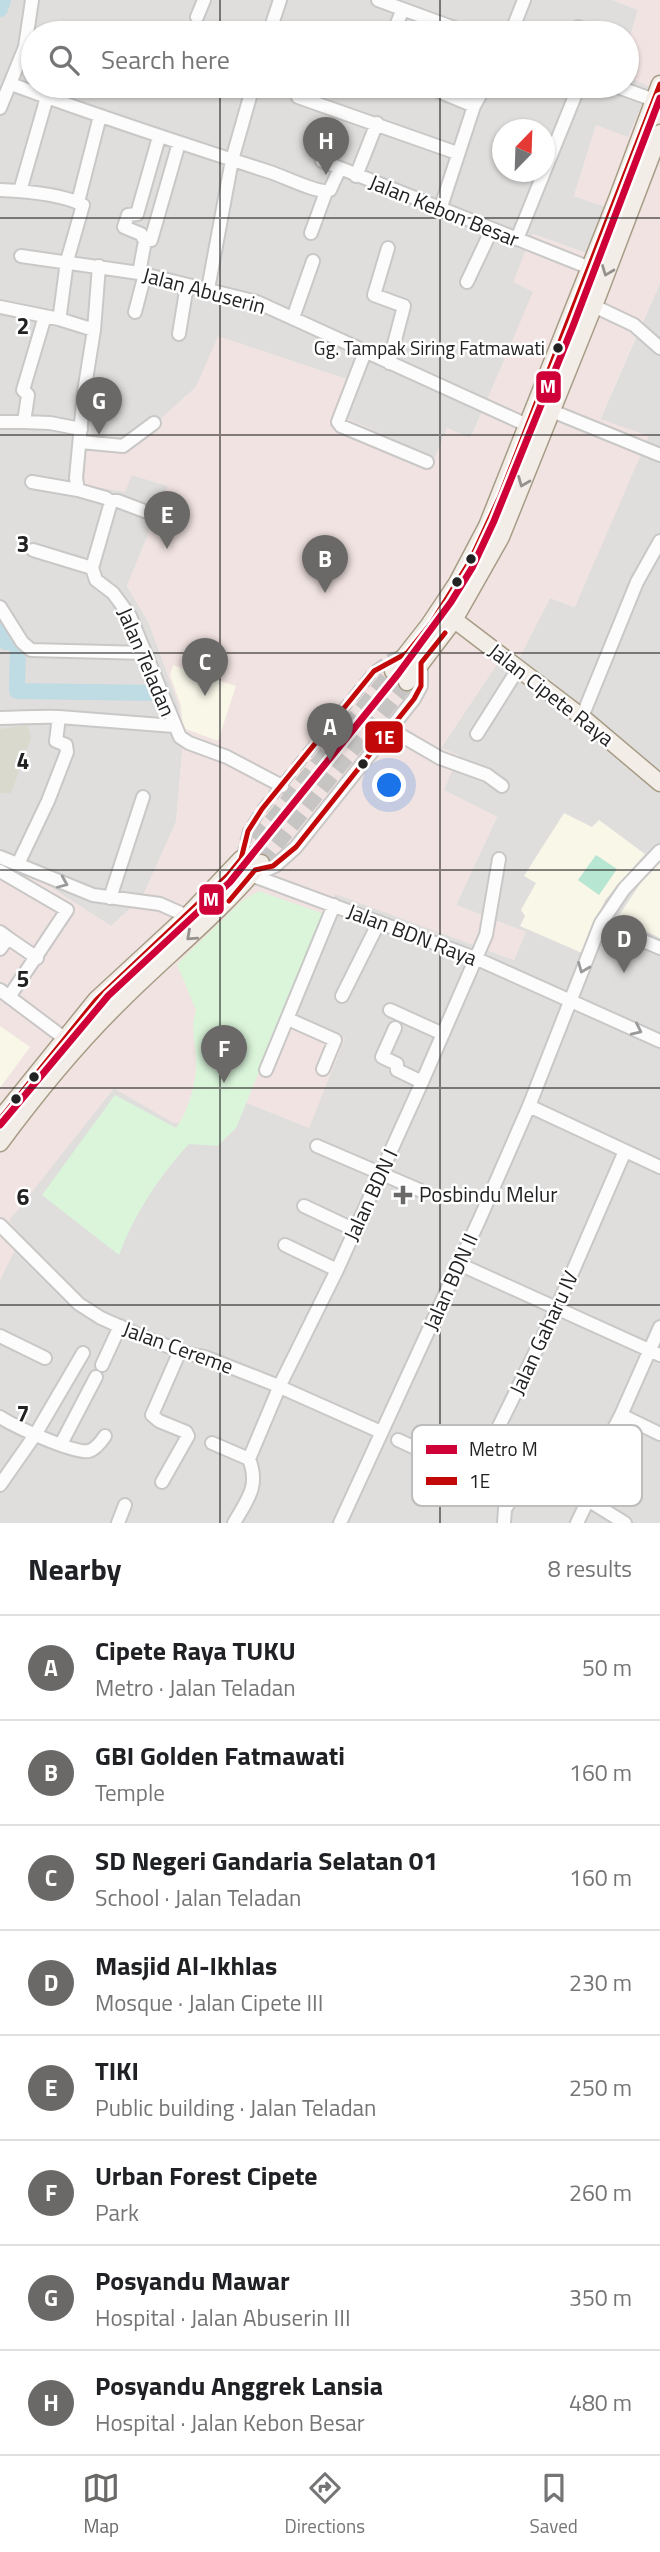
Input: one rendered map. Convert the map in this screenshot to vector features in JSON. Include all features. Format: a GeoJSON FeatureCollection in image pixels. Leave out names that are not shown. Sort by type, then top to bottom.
{"type":"FeatureCollection","features":[{"type":"Feature","properties":{"kind":"main road"},"geometry":{"type":"LineString","coordinates":[[407,682],[454,620],[501,537],[594,306],[660,84]]}},
{"type":"Feature","properties":{"kind":"main road"},"geometry":{"type":"LineString","coordinates":[[393,671],[440,610],[480,541],[590,268],[660,133]]}},
{"type":"Feature","properties":{"kind":"main road","name":"Jalan Cipete Raya"},"geometry":{"type":"LineString","coordinates":[[440,610],[658,776]]}},
{"type":"Feature","properties":{"kind":"main road"},"geometry":{"type":"LineString","coordinates":[[0,1119],[102,994],[187,916],[241,859]]}},
{"type":"Feature","properties":{"kind":"main road"},"geometry":{"type":"LineString","coordinates":[[0,1143],[83,1040],[124,998],[226,904],[256,869]]}},
{"type":"Feature","properties":{"kind":"street"},"geometry":{"type":"LineString","coordinates":[[29,21],[32,0]]}},
{"type":"Feature","properties":{"kind":"street"},"geometry":{"type":"LineString","coordinates":[[197,17],[204,0]]}},
{"type":"Feature","properties":{"kind":"street"},"geometry":{"type":"LineString","coordinates":[[273,21],[280,0]]}},
{"type":"Feature","properties":{"kind":"street"},"geometry":{"type":"LineString","coordinates":[[378,0],[438,21]]}},
{"type":"Feature","properties":{"kind":"street"},"geometry":{"type":"LineString","coordinates":[[516,21],[524,0]]}},
{"type":"Feature","properties":{"kind":"street"},"geometry":{"type":"LineString","coordinates":[[0,108],[21,58]]}},
{"type":"Feature","properties":{"kind":"street"},"geometry":{"type":"LineString","coordinates":[[11,84],[21,88]]}},
{"type":"Feature","properties":{"kind":"street"},"geometry":{"type":"LineString","coordinates":[[639,95],[654,100]]}},
{"type":"Feature","properties":{"kind":"street"},"geometry":{"type":"LineString","coordinates":[[20,191],[49,98],[327,192]]}},
{"type":"Feature","properties":{"kind":"street"},"geometry":{"type":"LineString","coordinates":[[208,289],[232,160],[250,98]]}},
{"type":"Feature","properties":{"kind":"street"},"geometry":{"type":"LineString","coordinates":[[301,98],[457,153]]}},
{"type":"Feature","properties":{"kind":"street"},"geometry":{"type":"LineString","coordinates":[[455,98],[474,106]]}},
{"type":"Feature","properties":{"kind":"street"},"geometry":{"type":"LineString","coordinates":[[440,210],[457,153],[478,98]]}},
{"type":"Feature","properties":{"kind":"street"},"geometry":{"type":"LineString","coordinates":[[517,239],[574,98]]}},
{"type":"Feature","properties":{"kind":"street"},"geometry":{"type":"LineString","coordinates":[[78,202],[100,116]]}},
{"type":"Feature","properties":{"kind":"street"},"geometry":{"type":"LineString","coordinates":[[356,176],[377,123]]}},
{"type":"Feature","properties":{"kind":"street"},"geometry":{"type":"LineString","coordinates":[[135,312],[145,241],[141,234],[124,227],[128,215],[137,215],[159,137]]}},
{"type":"Feature","properties":{"kind":"street"},"geometry":{"type":"LineString","coordinates":[[145,241],[151,240],[179,143]]}},
{"type":"Feature","properties":{"kind":"street","name":"Jalan Kebon Besar"},"geometry":{"type":"LineString","coordinates":[[323,161],[590,268]]}},
{"type":"Feature","properties":{"kind":"street"},"geometry":{"type":"LineString","coordinates":[[311,233],[340,168]]}},
{"type":"Feature","properties":{"kind":"street"},"geometry":{"type":"LineString","coordinates":[[0,190],[78,202],[83,207],[67,261],[60,314]]}},
{"type":"Feature","properties":{"kind":"street"},"geometry":{"type":"LineString","coordinates":[[467,282],[492,229]]}},
{"type":"Feature","properties":{"kind":"street"},"geometry":{"type":"LineString","coordinates":[[388,248],[374,295],[400,298],[404,306],[389,363]]}},
{"type":"Feature","properties":{"kind":"street","name":"Jalan Abuserin"},"geometry":{"type":"LineString","coordinates":[[21,256],[142,273],[249,300],[527,425]]}},
{"type":"Feature","properties":{"kind":"street"},"geometry":{"type":"LineString","coordinates":[[293,318],[313,261]]}},
{"type":"Feature","properties":{"kind":"street"},"geometry":{"type":"LineString","coordinates":[[78,490],[76,478],[99,266]]}},
{"type":"Feature","properties":{"kind":"street"},"geometry":{"type":"LineString","coordinates":[[179,334],[187,285]]}},
{"type":"Feature","properties":{"kind":"street"},"geometry":{"type":"LineString","coordinates":[[594,306],[634,325],[660,348]]}},
{"type":"Feature","properties":{"kind":"street"},"geometry":{"type":"LineString","coordinates":[[0,307],[94,330]]}},
{"type":"Feature","properties":{"kind":"street"},"geometry":{"type":"LineString","coordinates":[[24,422],[28,395],[23,390],[44,316]]}},
{"type":"Feature","properties":{"kind":"street"},"geometry":{"type":"LineString","coordinates":[[365,352],[338,422],[341,426],[427,462]]}},
{"type":"Feature","properties":{"kind":"street"},"geometry":{"type":"LineString","coordinates":[[552,411],[660,455]]}},
{"type":"Feature","properties":{"kind":"street"},"geometry":{"type":"LineString","coordinates":[[0,422],[50,423],[81,436],[123,446],[154,424]]}},
{"type":"Feature","properties":{"kind":"street"},"geometry":{"type":"LineString","coordinates":[[32,482],[78,490],[147,512]]}},
{"type":"Feature","properties":{"kind":"street"},"geometry":{"type":"LineString","coordinates":[[33,550],[92,568],[112,505],[110,500]]}},
{"type":"Feature","properties":{"kind":"street"},"geometry":{"type":"LineString","coordinates":[[582,717],[637,582],[660,541]]}},
{"type":"Feature","properties":{"kind":"street","name":"Jalan Teladan"},"geometry":{"type":"LineString","coordinates":[[92,568],[96,580],[125,606],[174,726],[184,740],[227,757],[282,786]]}},
{"type":"Feature","properties":{"kind":"street"},"geometry":{"type":"LineString","coordinates":[[0,607],[22,642],[31,650],[145,653]]}},
{"type":"Feature","properties":{"kind":"street"},"geometry":{"type":"LineString","coordinates":[[256,869],[275,866],[296,847],[421,687],[421,663]]}},
{"type":"Feature","properties":{"kind":"street"},"geometry":{"type":"LineString","coordinates":[[477,734],[518,669]]}},
{"type":"Feature","properties":{"kind":"street","name":"Jalan Teladan"},"geometry":{"type":"LineString","coordinates":[[0,718],[20,718],[26,715],[174,726]]}},
{"type":"Feature","properties":{"kind":"street"},"geometry":{"type":"LineString","coordinates":[[18,864],[67,752],[66,745],[56,741],[59,717]]}},
{"type":"Feature","properties":{"kind":"street"},"geometry":{"type":"LineString","coordinates":[[390,729],[440,758],[487,775],[502,786]]}},
{"type":"Feature","properties":{"kind":"street"},"geometry":{"type":"LineString","coordinates":[[110,898],[143,797]]}},
{"type":"Feature","properties":{"kind":"street","name":"Jalan BDN II"},"geometry":{"type":"LineString","coordinates":[[341,1523],[528,1106],[601,923],[624,889],[660,851]]}},
{"type":"Feature","properties":{"kind":"street"},"geometry":{"type":"LineString","coordinates":[[0,857],[93,895],[160,904],[187,916]]}},
{"type":"Feature","properties":{"kind":"street","name":"Jalan BDN I"},"geometry":{"type":"LineString","coordinates":[[234,1523],[254,1484],[254,1472],[249,1459],[280,1387],[382,1173],[486,935],[499,859]]}},
{"type":"Feature","properties":{"kind":"street","name":"Jalan BDN Raya"},"geometry":{"type":"LineString","coordinates":[[256,869],[334,905],[475,958],[660,1041]]}},
{"type":"Feature","properties":{"kind":"street"},"geometry":{"type":"LineString","coordinates":[[0,871],[67,909],[37,958],[8,993],[66,1035]]}},
{"type":"Feature","properties":{"kind":"street"},"geometry":{"type":"LineString","coordinates":[[267,1070],[334,905]]}},
{"type":"Feature","properties":{"kind":"street"},"geometry":{"type":"LineString","coordinates":[[342,996],[379,922]]}},
{"type":"Feature","properties":{"kind":"street"},"geometry":{"type":"LineString","coordinates":[[601,923],[660,948]]}},
{"type":"Feature","properties":{"kind":"street"},"geometry":{"type":"LineString","coordinates":[[0,949],[4,935],[37,958]]}},
{"type":"Feature","properties":{"kind":"street"},"geometry":{"type":"LineString","coordinates":[[390,1010],[443,1034]]}},
{"type":"Feature","properties":{"kind":"street"},"geometry":{"type":"LineString","coordinates":[[288,1019],[335,1040],[323,1069]]}},
{"type":"Feature","properties":{"kind":"street"},"geometry":{"type":"LineString","coordinates":[[395,1028],[382,1057],[397,1064],[397,1070],[422,1083]]}},
{"type":"Feature","properties":{"kind":"street"},"geometry":{"type":"LineString","coordinates":[[528,1106],[660,1167]]}},
{"type":"Feature","properties":{"kind":"street"},"geometry":{"type":"LineString","coordinates":[[317,1146],[424,1192]]}},
{"type":"Feature","properties":{"kind":"street","name":"Jalan Gaharu IV"},"geometry":{"type":"LineString","coordinates":[[500,1425],[557,1309],[625,1151]]}},
{"type":"Feature","properties":{"kind":"street"},"geometry":{"type":"LineString","coordinates":[[304,1206],[355,1230]]}},
{"type":"Feature","properties":{"kind":"street","name":"Jalan Cereme"},"geometry":{"type":"LineString","coordinates":[[0,1225],[79,1304],[154,1341],[213,1360],[280,1387],[381,1433]]}},
{"type":"Feature","properties":{"kind":"street"},"geometry":{"type":"LineString","coordinates":[[285,1245],[337,1270]]}},
{"type":"Feature","properties":{"kind":"street"},"geometry":{"type":"LineString","coordinates":[[458,1264],[654,1352]]}},
{"type":"Feature","properties":{"kind":"street"},"geometry":{"type":"LineString","coordinates":[[61,1444],[120,1326]]}},
{"type":"Feature","properties":{"kind":"street"},"geometry":{"type":"LineString","coordinates":[[616,1425],[654,1352],[660,1327]]}},
{"type":"Feature","properties":{"kind":"street"},"geometry":{"type":"LineString","coordinates":[[0,1336],[45,1358]]}},
{"type":"Feature","properties":{"kind":"street"},"geometry":{"type":"LineString","coordinates":[[162,1482],[188,1436],[186,1432],[159,1421],[152,1415],[180,1351]]}},
{"type":"Feature","properties":{"kind":"street"},"geometry":{"type":"LineString","coordinates":[[0,1485],[35,1435],[83,1353]]}},
{"type":"Feature","properties":{"kind":"street"},"geometry":{"type":"LineString","coordinates":[[621,1415],[642,1425]]}},
{"type":"Feature","properties":{"kind":"street"},"geometry":{"type":"LineString","coordinates":[[0,1418],[35,1435],[87,1451],[93,1449],[105,1436]]}},
{"type":"Feature","properties":{"kind":"street"},"geometry":{"type":"LineString","coordinates":[[642,1425],[660,1434]]}},
{"type":"Feature","properties":{"kind":"street","name":"Jalan Gaharu IV"},"geometry":{"type":"LineString","coordinates":[[398,1440],[412,1447]]}},
{"type":"Feature","properties":{"kind":"street"},"geometry":{"type":"LineString","coordinates":[[212,1443],[249,1459]]}},
{"type":"Feature","properties":{"kind":"street"},"geometry":{"type":"LineString","coordinates":[[118,1523],[125,1505]]}},
{"type":"Feature","properties":{"kind":"street"},"geometry":{"type":"LineString","coordinates":[[503,1523],[507,1506]]}},
{"type":"Feature","properties":{"kind":"street"},"geometry":{"type":"LineString","coordinates":[[576,1523],[585,1506]]}},
{"type":"Feature","properties":{"kind":"street"},"geometry":{"type":"LineString","coordinates":[[598,1506],[625,1523]]}},
{"type":"Feature","properties":{"kind":"shaded area"},"geometry":{"type":"Polygon","coordinates":[[[0,0],[612,0],[638,10],[635,21],[21,21],[21,98],[639,98],[639,82],[650,86],[628,138],[596,125],[574,196],[609,208],[592,255],[533,234],[534,292],[470,439],[447,428],[435,458],[346,418],[361,384],[219,337],[196,387],[151,428],[132,475],[168,486],[127,586],[149,623],[179,706],[183,742],[176,822],[142,898],[111,926],[0,855],[0,0]]]}},
{"type":"Feature","properties":{"kind":"shaded area"},"geometry":{"type":"Polygon","coordinates":[[[612,0],[660,0],[660,283],[600,419],[649,436],[575,607],[550,598],[517,663],[504,654],[441,748],[459,755],[444,790],[497,817],[456,905],[526,932],[514,960],[335,894],[286,1013],[345,1038],[309,1128],[227,1095],[199,1123],[174,1123],[114,1088],[9,1221],[22,1236],[0,1280],[0,855],[111,926],[142,898],[176,822],[183,742],[179,706],[149,623],[127,586],[168,486],[132,475],[125,492],[84,485],[87,441],[122,445],[151,428],[196,387],[218,336],[361,384],[346,418],[435,458],[447,428],[471,438],[533,292],[513,282],[532,234],[592,255],[609,208],[574,196],[596,125],[628,137],[650,87],[639,82],[639,21],[635,21],[638,10],[612,0]]]}},
{"type":"Feature","properties":{"kind":"shaded area"},"geometry":{"type":"Polygon","coordinates":[[[660,283],[660,1523],[0,1523],[0,1280],[21,1236],[8,1221],[114,1088],[174,1123],[227,1095],[310,1128],[285,1014],[335,893],[514,960],[525,932],[456,905],[497,817],[444,790],[441,748],[504,653],[517,662],[550,598],[574,607],[648,436],[600,420],[660,283]]]}},
{"type":"Feature","properties":{"kind":"shaded area"},"geometry":{"type":"Polygon","coordinates":[[[173,665],[236,686],[218,741],[183,728],[181,706],[170,675],[173,665]]]}},
{"type":"Feature","properties":{"kind":"shaded area"},"geometry":{"type":"Polygon","coordinates":[[[28,725],[31,738],[11,793],[0,793],[0,729],[28,725]]]}},
{"type":"Feature","properties":{"kind":"shaded area"},"geometry":{"type":"Polygon","coordinates":[[[564,813],[592,827],[599,820],[645,854],[605,900],[582,953],[520,926],[525,916],[521,910],[536,883],[524,876],[564,813]]]}},
{"type":"Feature","properties":{"kind":"shaded area"},"geometry":{"type":"Polygon","coordinates":[[[660,854],[660,938],[618,917],[660,854]]]}},
{"type":"Feature","properties":{"kind":"shaded area"},"geometry":{"type":"Polygon","coordinates":[[[0,1026],[30,1047],[0,1088],[0,1026]]]}},
{"type":"Feature","properties":{"kind":"green space"},"geometry":{"type":"Polygon","coordinates":[[[596,855],[617,869],[599,895],[578,880],[596,855]]]}},
{"type":"Feature","properties":{"kind":"green space"},"geometry":{"type":"Polygon","coordinates":[[[259,891],[324,914],[236,1128],[217,1146],[189,1144],[148,1196],[119,1255],[42,1195],[115,1095],[176,1128],[189,1101],[196,1063],[193,1025],[196,1010],[177,964],[243,900],[259,891]]]}},
{"type":"Feature","properties":{"kind":"waterway"},"geometry":{"type":"LineString","coordinates":[[0,9],[3,0]]}},
{"type":"Feature","properties":{"kind":"waterway"},"geometry":{"type":"LineString","coordinates":[[0,622],[6,622],[6,642],[18,643],[17,691],[157,693]]}},
{"type":"Feature","properties":{"kind":"tunnel"},"geometry":{"type":"LineString","coordinates":[[241,859],[248,831],[262,809],[374,671],[391,659],[407,653]]}},
{"type":"Feature","properties":{"kind":"tunnel"},"geometry":{"type":"LineString","coordinates":[[241,859],[393,671]]}},
{"type":"Feature","properties":{"kind":"tunnel"},"geometry":{"type":"LineString","coordinates":[[261,863],[407,682]]}},
{"type":"Feature","properties":{"kind":"metro line","name":"M"},"geometry":{"type":"LineString","coordinates":[[0,1125],[108,996],[230,882],[398,674],[451,602],[472,568],[494,521],[573,326],[660,98]]}},
{"type":"Feature","properties":{"kind":"transit line","name":"1E"},"geometry":{"type":"LineString","coordinates":[[0,1119],[96,1000],[228,875],[241,859],[248,831],[262,809],[374,671],[407,653],[432,622],[470,561],[500,496],[660,84]]}},
{"type":"Feature","properties":{"kind":"transit line","name":"1E"},"geometry":{"type":"LineString","coordinates":[[229,901],[255,870],[273,866],[296,847],[414,699],[421,686],[421,663],[445,633]]}},
{"type":"Feature","properties":{"kind":"place","name":"Posyandu Anggrek Lansia"},"geometry":{"type":"Point","coordinates":[326,175]}},
{"type":"Feature","properties":{"kind":"place","name":"Gg. Tampak Siring Fatmawati"},"geometry":{"type":"Point","coordinates":[558,348]}},
{"type":"Feature","properties":{"kind":"place","name":"Posyandu Mawar"},"geometry":{"type":"Point","coordinates":[99,435]}},
{"type":"Feature","properties":{"kind":"place","name":"TIKI"},"geometry":{"type":"Point","coordinates":[167,549]}},
{"type":"Feature","properties":{"kind":"place","name":"GBI Golden Fatmawati"},"geometry":{"type":"Point","coordinates":[325,593]}},
{"type":"Feature","properties":{"kind":"place","name":"SD Negeri Gandaria Selatan 01"},"geometry":{"type":"Point","coordinates":[205,696]}},
{"type":"Feature","properties":{"kind":"place","name":"Cipete Raya TUKU"},"geometry":{"type":"Point","coordinates":[330,761]}},
{"type":"Feature","properties":{"kind":"place","name":"Masjid Al-Ikhlas"},"geometry":{"type":"Point","coordinates":[624,973]}},
{"type":"Feature","properties":{"kind":"place","name":"Urban Forest Cipete"},"geometry":{"type":"Point","coordinates":[224,1083]}},
{"type":"Feature","properties":{"kind":"place","name":"Posbindu Melur"},"geometry":{"type":"Point","coordinates":[403,1195]}}]}
